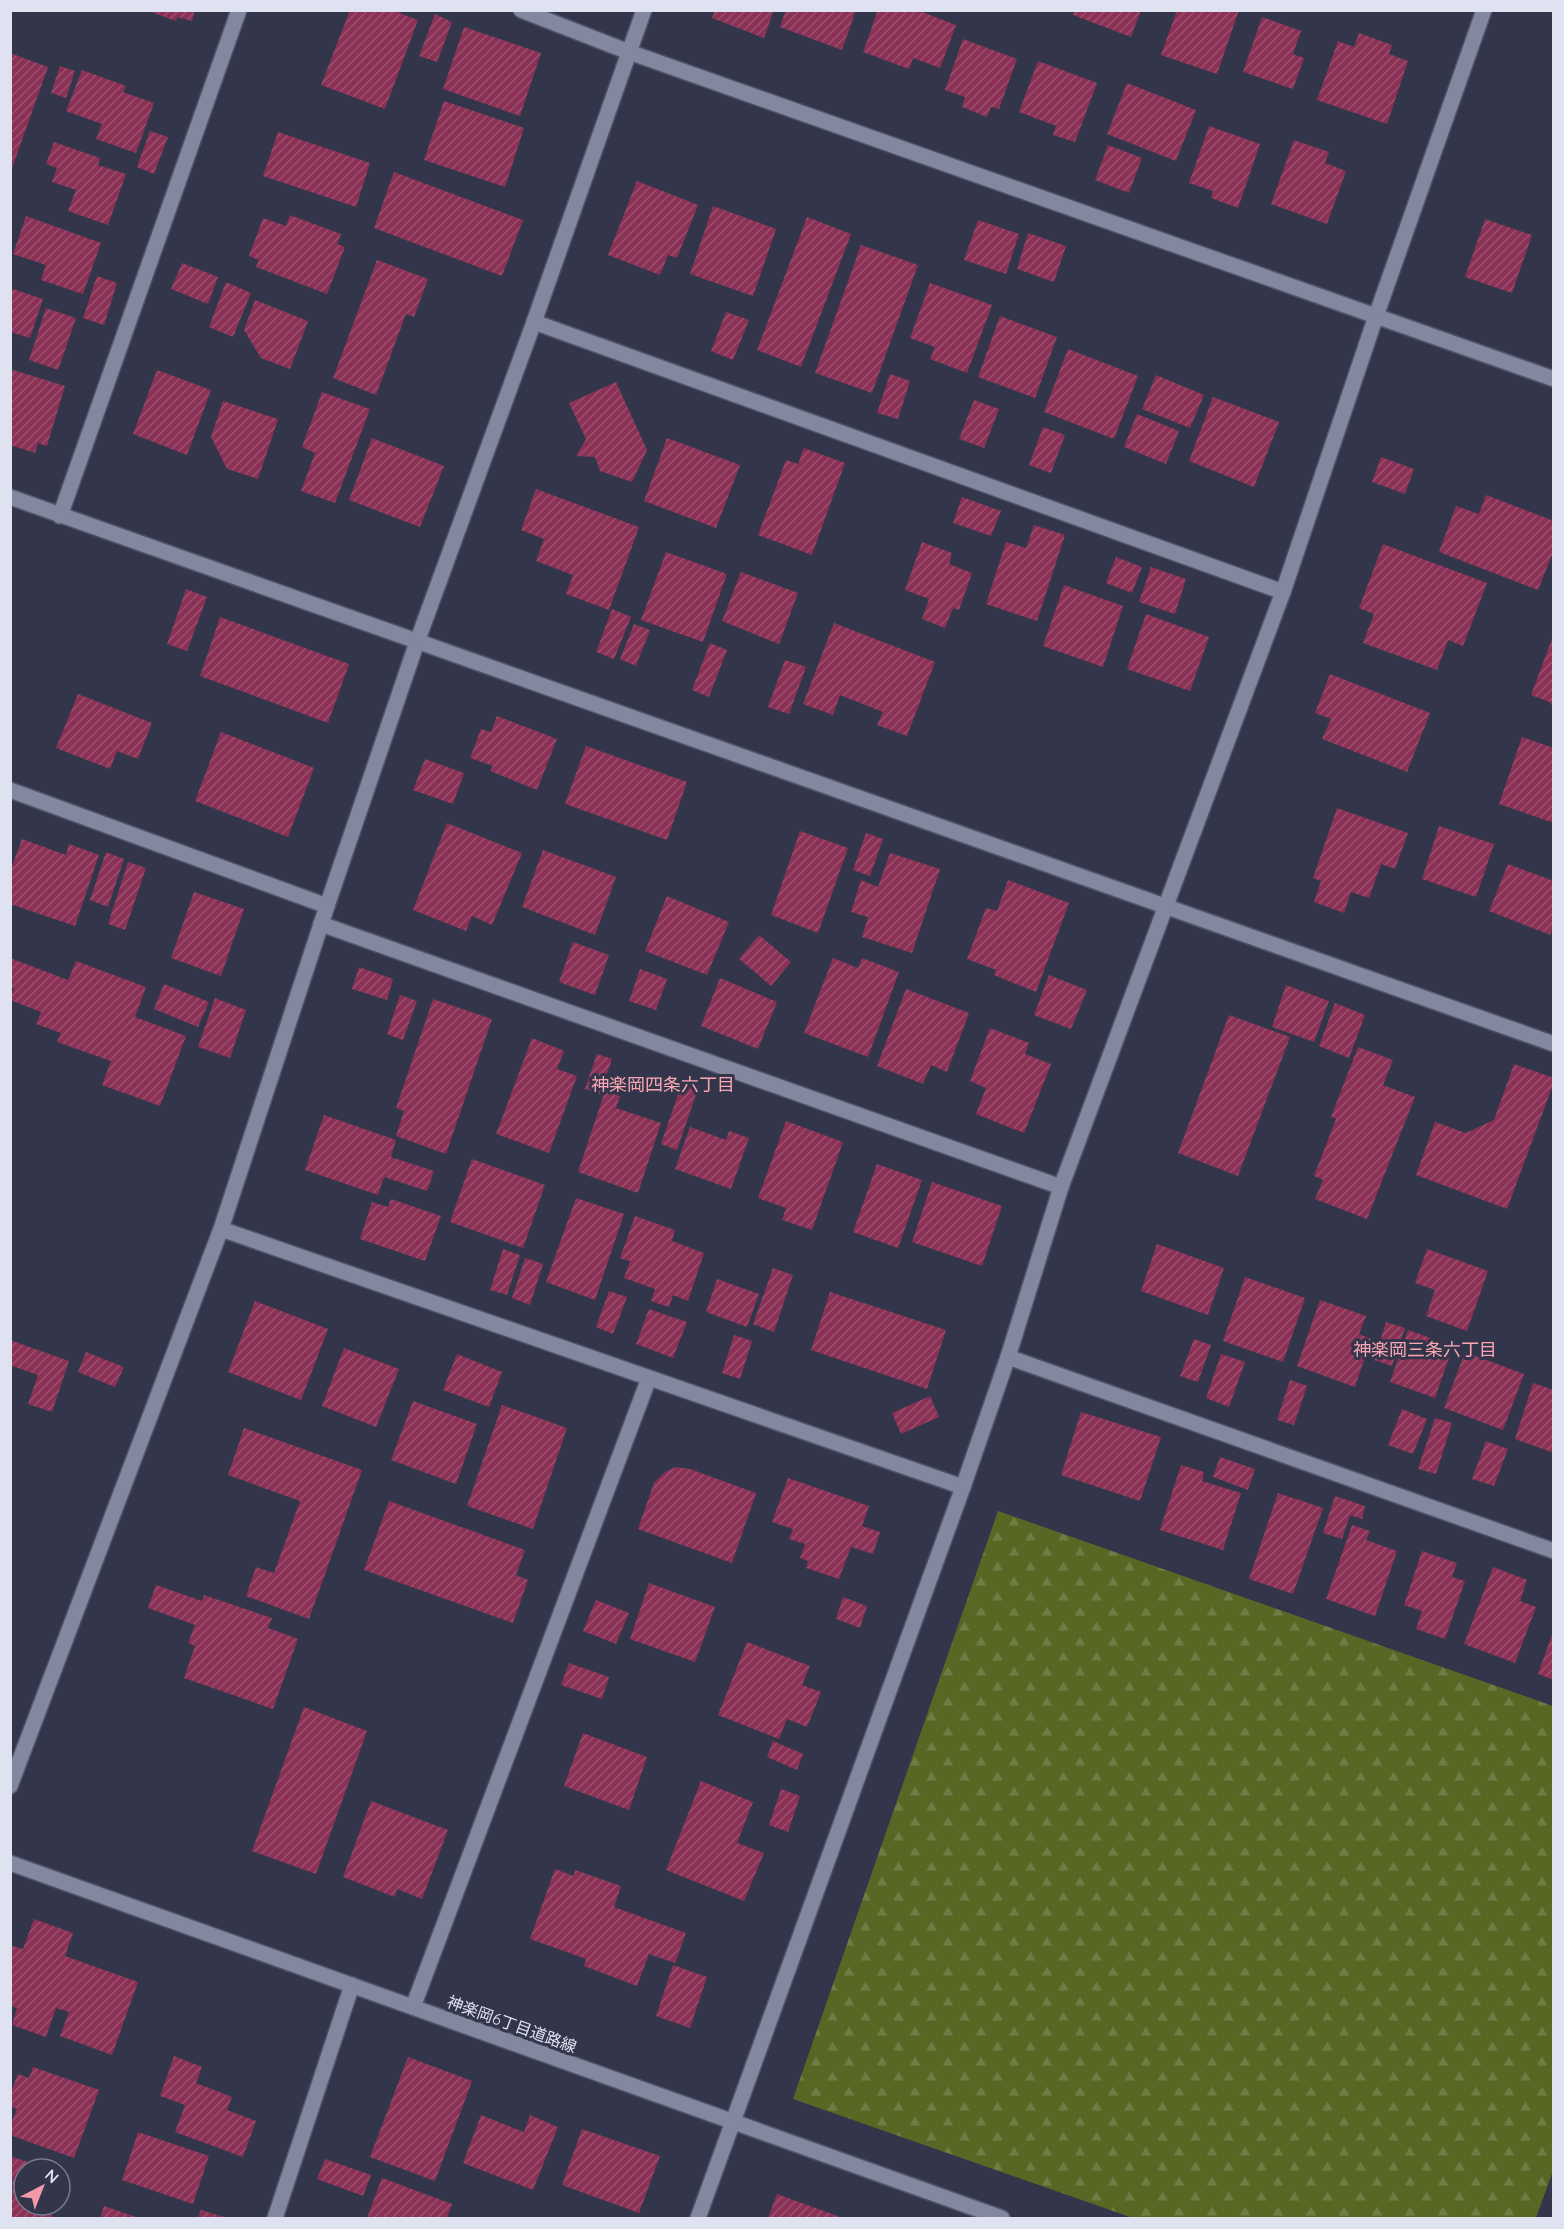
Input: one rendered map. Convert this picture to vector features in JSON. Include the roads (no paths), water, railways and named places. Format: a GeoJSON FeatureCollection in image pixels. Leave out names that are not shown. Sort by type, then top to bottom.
{"type":"FeatureCollection","features":[{"type":"Feature","properties":{"kind":"street"},"geometry":{"type":"LineString","coordinates":[[60,516],[239,10]]}},
{"type":"Feature","properties":{"kind":"street"},"geometry":{"type":"LineString","coordinates":[[521,10],[629,52],[1554,379]]}},
{"type":"Feature","properties":{"kind":"street"},"geometry":{"type":"LineString","coordinates":[[10,1786],[221,1229],[417,642],[534,322],[644,10]]}},
{"type":"Feature","properties":{"kind":"street"},"geometry":{"type":"LineString","coordinates":[[698,2218],[963,1487],[1008,1357],[1061,1187],[1283,592],[1478,12]]}},
{"type":"Feature","properties":{"kind":"street"},"geometry":{"type":"LineString","coordinates":[[534,322],[1283,592]]}},
{"type":"Feature","properties":{"kind":"street"},"geometry":{"type":"LineString","coordinates":[[10,497],[1166,907],[1552,1040]]}},
{"type":"Feature","properties":{"kind":"street"},"geometry":{"type":"LineString","coordinates":[[10,790],[327,906]]}},
{"type":"Feature","properties":{"kind":"street"},"geometry":{"type":"LineString","coordinates":[[321,924],[1061,1187]]}},
{"type":"Feature","properties":{"kind":"street"},"geometry":{"type":"LineString","coordinates":[[221,1229],[963,1487]]}},
{"type":"Feature","properties":{"kind":"street"},"geometry":{"type":"LineString","coordinates":[[1008,1357],[1554,1551]]}},
{"type":"Feature","properties":{"kind":"street"},"geometry":{"type":"LineString","coordinates":[[413,2007],[649,1378]]}},
{"type":"Feature","properties":{"kind":"street","name":"神楽岡6丁目道路線"},"geometry":{"type":"LineString","coordinates":[[10,1863],[1002,2218]]}},
{"type":"Feature","properties":{"kind":"street"},"geometry":{"type":"LineString","coordinates":[[275,2218],[352,1985]]}},
{"type":"Feature","properties":{"kind":"district","name":"神楽岡四条六丁目"},"geometry":{"type":"Point","coordinates":[663,1085]}},
{"type":"Feature","properties":{"kind":"district","name":"神楽岡三条六丁目"},"geometry":{"type":"Point","coordinates":[1425,1350]}}]}
